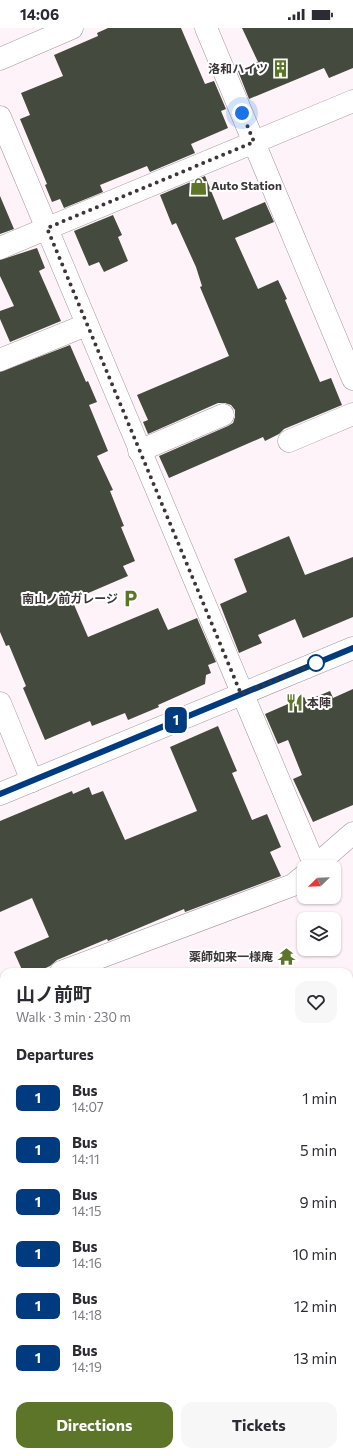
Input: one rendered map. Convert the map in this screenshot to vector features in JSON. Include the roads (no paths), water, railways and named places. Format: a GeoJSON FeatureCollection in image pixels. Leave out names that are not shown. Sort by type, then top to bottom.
{"type":"FeatureCollection","features":[{"type":"Feature","properties":{"kind":"street"},"geometry":{"type":"LineString","coordinates":[[0,59],[72,28]]}},
{"type":"Feature","properties":{"kind":"street"},"geometry":{"type":"LineString","coordinates":[[206,28],[353,379]]}},
{"type":"Feature","properties":{"kind":"street"},"geometry":{"type":"LineString","coordinates":[[0,248],[353,101]]}},
{"type":"Feature","properties":{"kind":"street"},"geometry":{"type":"LineString","coordinates":[[0,116],[86,325],[312,860]]}},
{"type":"Feature","properties":{"kind":"street"},"geometry":{"type":"LineString","coordinates":[[0,360],[86,325]]}},
{"type":"Feature","properties":{"kind":"street"},"geometry":{"type":"LineString","coordinates":[[290,441],[353,414]]}},
{"type":"Feature","properties":{"kind":"street"},"geometry":{"type":"LineString","coordinates":[[139,451],[223,415]]}},
{"type":"Feature","properties":{"kind":"street"},"geometry":{"type":"LineString","coordinates":[[0,794],[353,648]]}},
{"type":"Feature","properties":{"kind":"street"},"geometry":{"type":"LineString","coordinates":[[0,703],[32,781]]}},
{"type":"Feature","properties":{"kind":"street"},"geometry":{"type":"LineString","coordinates":[[323,860],[353,833]]}},
{"type":"Feature","properties":{"kind":"street"},"geometry":{"type":"LineString","coordinates":[[73,968],[293,885],[297,882]]}},
{"type":"Feature","properties":{"kind":"place","name":"洛和ハイツ"},"geometry":{"type":"Point","coordinates":[281,69]}},
{"type":"Feature","properties":{"kind":"place","name":"Auto Station"},"geometry":{"type":"Point","coordinates":[198,186]}},
{"type":"Feature","properties":{"kind":"place","name":"南山ノ前ガレージ"},"geometry":{"type":"Point","coordinates":[131,599]}},
{"type":"Feature","properties":{"kind":"place","name":"本陣"},"geometry":{"type":"Point","coordinates":[294,703]}},
{"type":"Feature","properties":{"kind":"place","name":"薬師如来一様庵"},"geometry":{"type":"Point","coordinates":[286,957]}}]}
